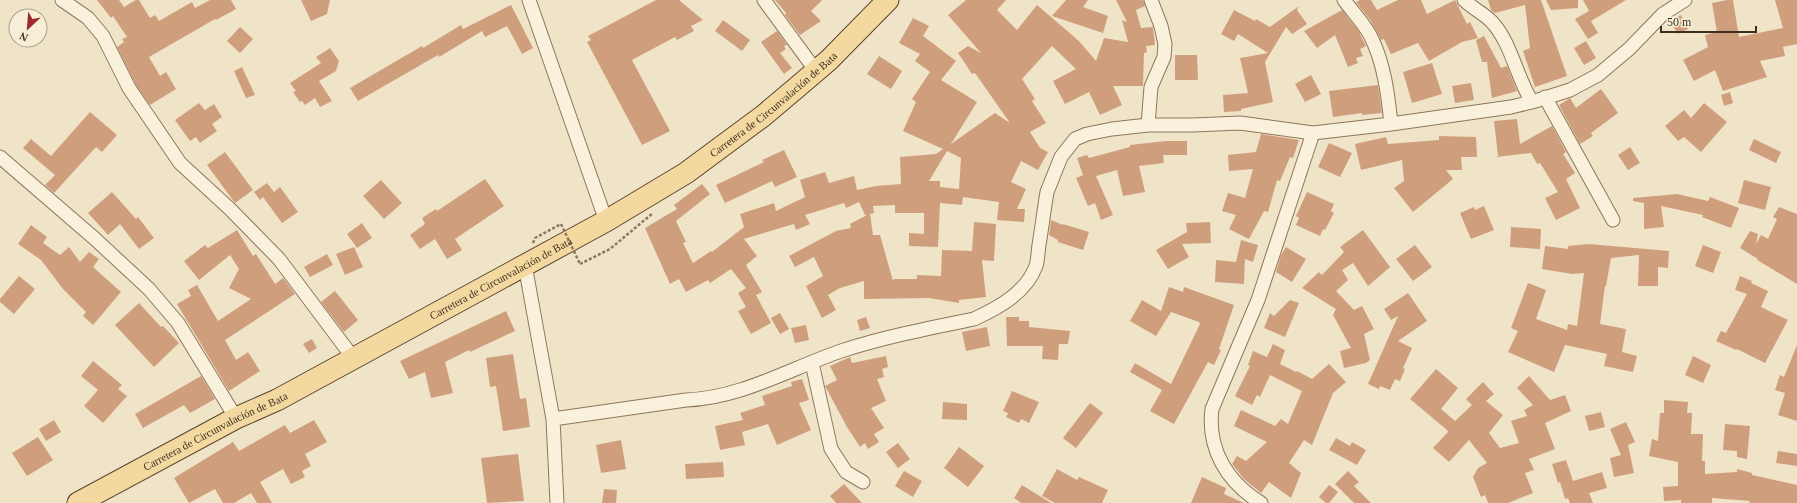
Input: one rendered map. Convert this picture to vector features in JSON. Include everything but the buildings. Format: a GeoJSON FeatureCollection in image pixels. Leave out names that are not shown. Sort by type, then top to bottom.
{"type":"FeatureCollection","features":[{"type":"Feature","properties":{"kind":"main road","name":"Carretera de Circunvalación de Bata"},"geometry":{"type":"LineString","coordinates":[[78,503],[236,418],[277,400],[354,359],[606,221],[686,173],[763,116],[829,60],[888,0]]}},
{"type":"Feature","properties":{"kind":"street"},"geometry":{"type":"LineString","coordinates":[[62,0],[88,18],[104,36],[129,88],[180,163],[230,209],[279,259],[354,359]]}},
{"type":"Feature","properties":{"kind":"street"},"geometry":{"type":"LineString","coordinates":[[529,0],[606,221]]}},
{"type":"Feature","properties":{"kind":"street"},"geometry":{"type":"LineString","coordinates":[[764,0],[816,71]]}},
{"type":"Feature","properties":{"kind":"street"},"geometry":{"type":"LineString","coordinates":[[1148,125],[1151,87],[1164,57],[1165,44],[1161,26],[1151,0]]}},
{"type":"Feature","properties":{"kind":"street"},"geometry":{"type":"LineString","coordinates":[[1344,0],[1369,34],[1380,61],[1392,124]]}},
{"type":"Feature","properties":{"kind":"street"},"geometry":{"type":"LineString","coordinates":[[1464,0],[1491,21],[1504,38],[1523,88],[1532,102]]}},
{"type":"Feature","properties":{"kind":"street"},"geometry":{"type":"LineString","coordinates":[[553,419],[686,400],[708,399],[750,387],[840,351],[974,319],[1005,303],[1020,290],[1030,278],[1036,265],[1047,192],[1058,164],[1067,148],[1075,139],[1087,134],[1112,129],[1148,125],[1193,126],[1240,123],[1313,133],[1392,124],[1511,107],[1570,90],[1598,75],[1629,49],[1663,14],[1685,0]]}},
{"type":"Feature","properties":{"kind":"street"},"geometry":{"type":"LineString","coordinates":[[1545,97],[1613,220]]}},
{"type":"Feature","properties":{"kind":"street"},"geometry":{"type":"LineString","coordinates":[[1261,503],[1249,496],[1230,476],[1221,462],[1214,448],[1210,424],[1212,409],[1258,300],[1313,133]]}},
{"type":"Feature","properties":{"kind":"street"},"geometry":{"type":"LineString","coordinates":[[0,157],[94,238],[149,289],[178,323],[236,418]]}},
{"type":"Feature","properties":{"kind":"street"},"geometry":{"type":"LineString","coordinates":[[525,265],[553,419],[557,503]]}},
{"type":"Feature","properties":{"kind":"street"},"geometry":{"type":"LineString","coordinates":[[812,363],[831,449],[846,472],[863,482]]}},
{"type":"Feature","properties":{"kind":"path"},"geometry":{"type":"LineString","coordinates":[[534,238],[561,224],[580,264],[610,249]]}}]}
